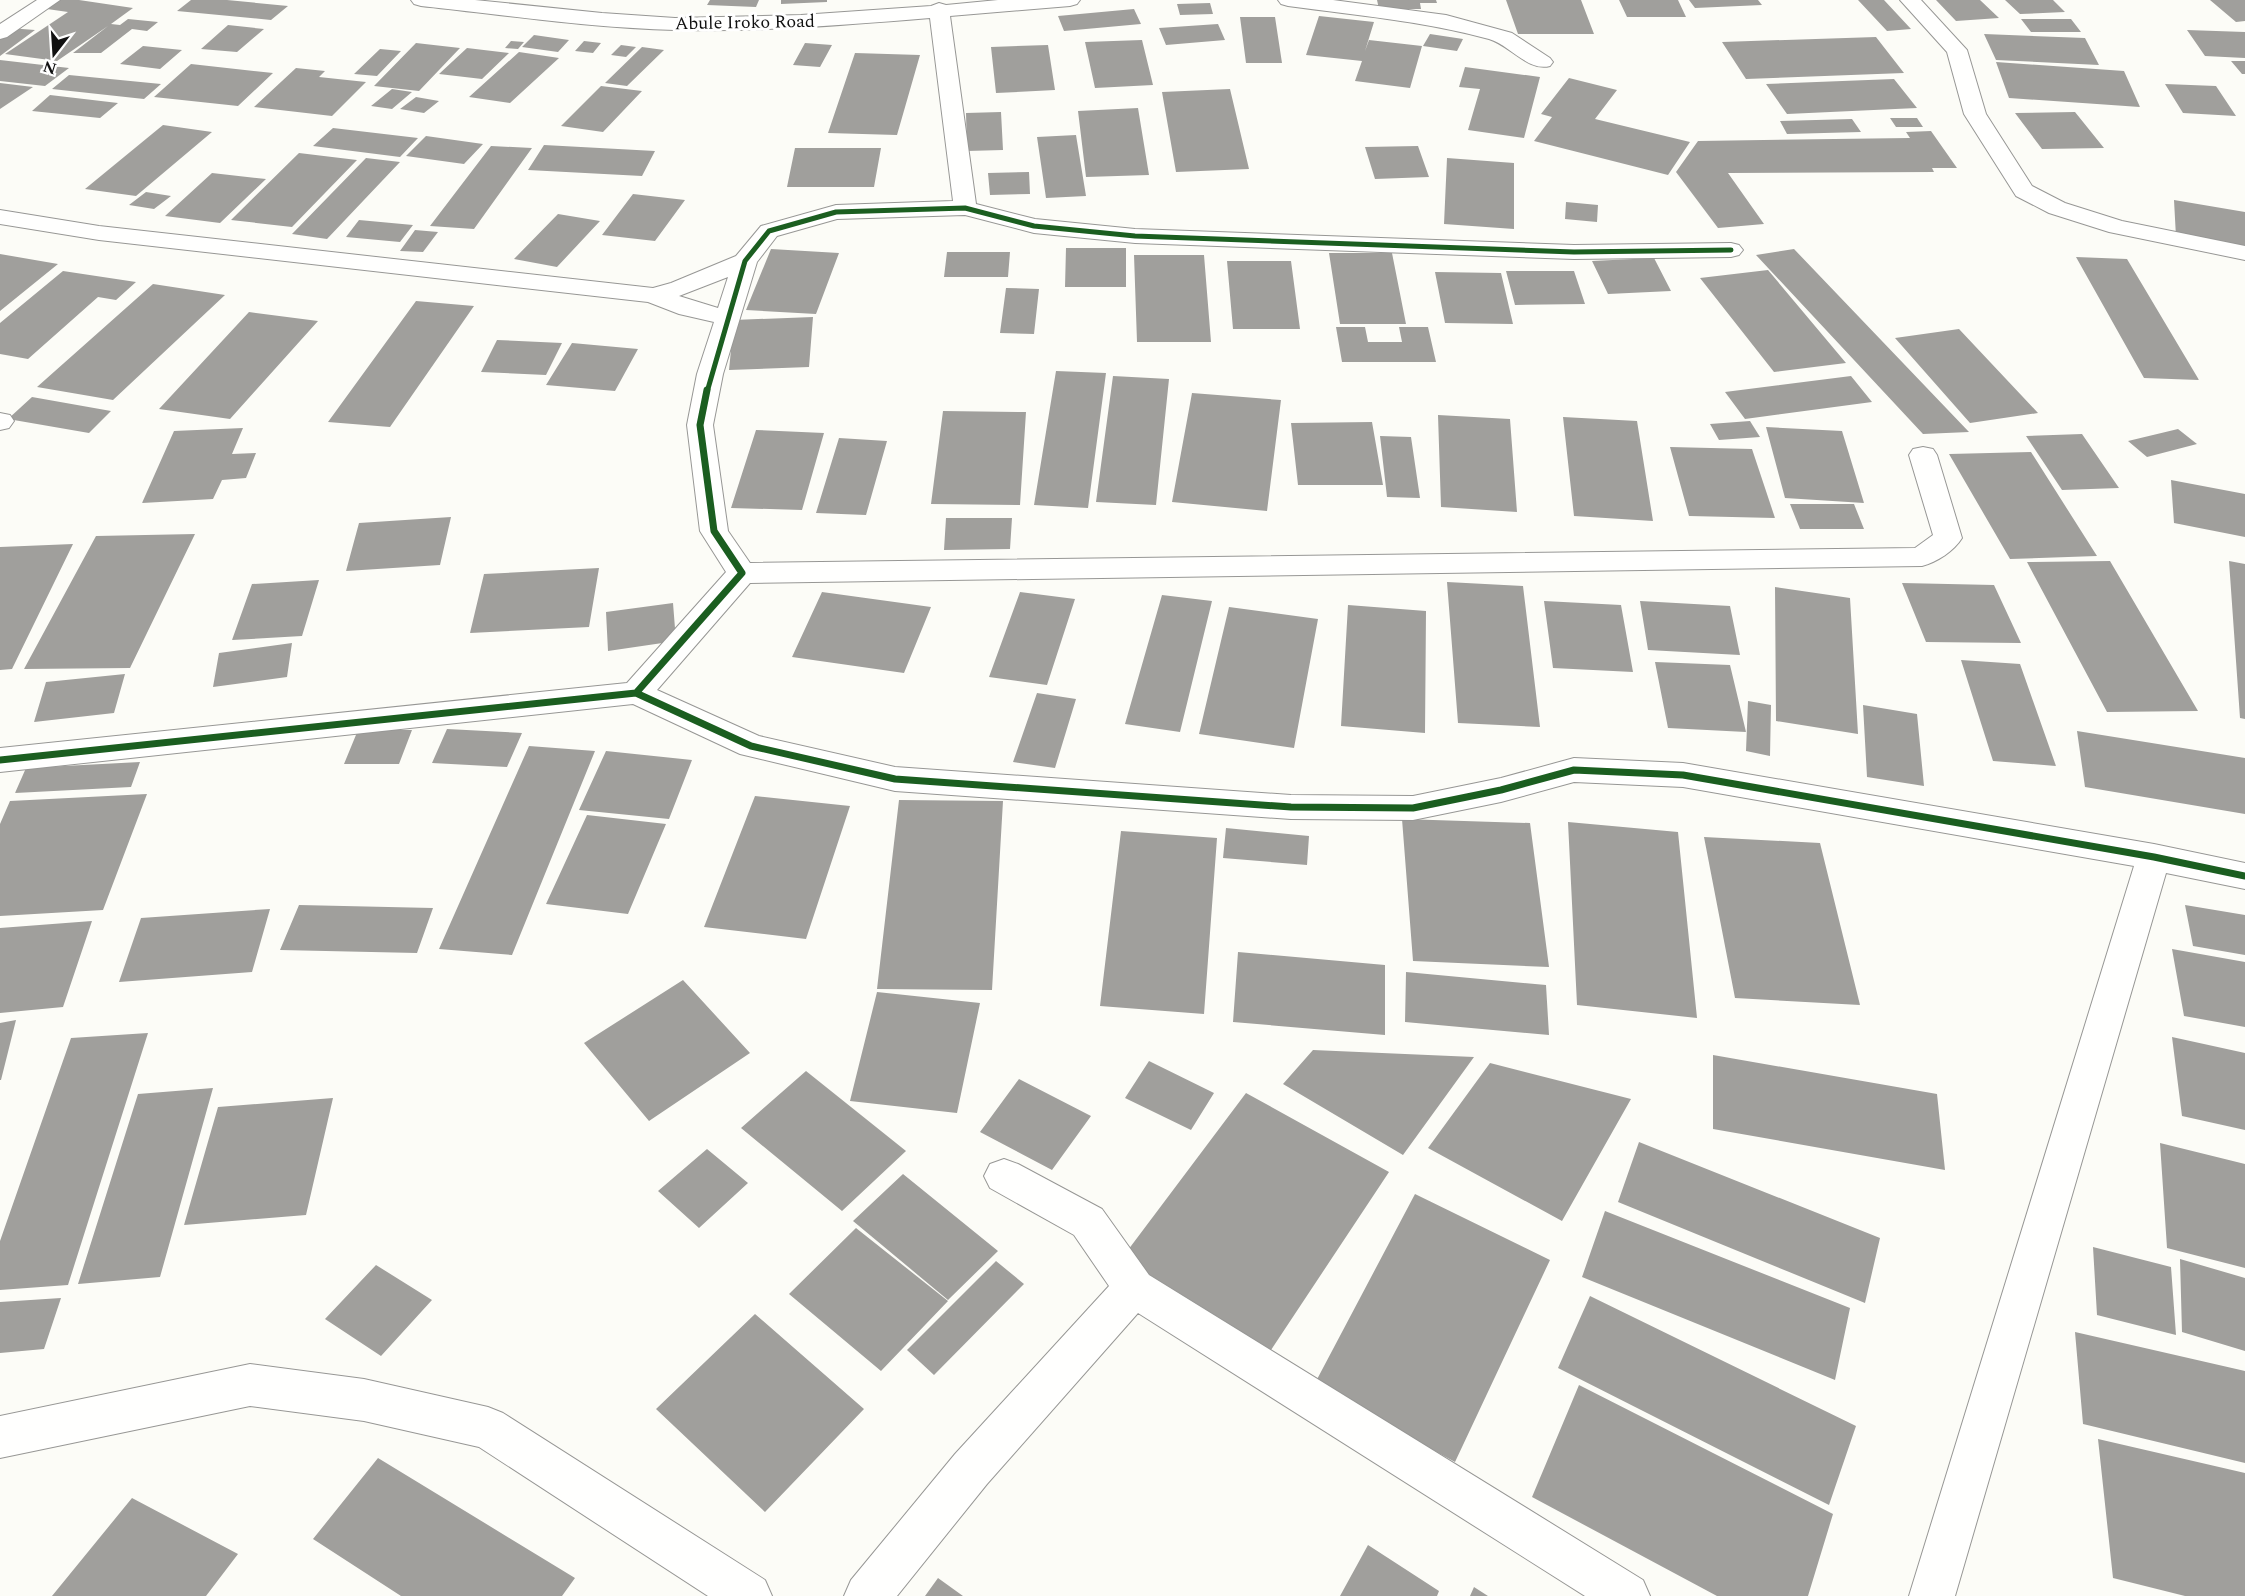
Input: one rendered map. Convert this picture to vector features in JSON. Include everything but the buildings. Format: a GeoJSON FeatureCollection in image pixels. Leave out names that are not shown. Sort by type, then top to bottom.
{"type":"FeatureCollection","features":[{"type":"Feature","properties":{"kind":"street"},"geometry":{"type":"LineString","coordinates":[[0,33],[50,0]]}},
{"type":"Feature","properties":{"kind":"street","name":"Abule Iroko Road"},"geometry":{"type":"LineString","coordinates":[[421,0],[632,23],[711,24],[850,20],[990,3],[1070,0]]}},
{"type":"Feature","properties":{"kind":"street"},"geometry":{"type":"LineString","coordinates":[[1288,0],[1446,21],[1505,37],[1543,62]]}},
{"type":"Feature","properties":{"kind":"street"},"geometry":{"type":"LineString","coordinates":[[1910,0],[1957,50],[1975,114],[2024,191],[2057,208],[2117,227],[2245,253]]}},
{"type":"Feature","properties":{"kind":"street"},"geometry":{"type":"LineString","coordinates":[[939,9],[965,208]]}},
{"type":"Feature","properties":{"kind":"street"},"geometry":{"type":"LineString","coordinates":[[742,573],[714,531],[700,425],[710,374],[745,261],[770,231],[836,212],[965,208],[1034,226],[1135,236],[1574,252],[1731,250]]}},
{"type":"Feature","properties":{"kind":"street"},"geometry":{"type":"LineString","coordinates":[[0,217],[99,233],[653,295],[688,309],[727,317]]}},
{"type":"Feature","properties":{"kind":"street"},"geometry":{"type":"LineString","coordinates":[[653,295],[679,289],[745,261]]}},
{"type":"Feature","properties":{"kind":"street"},"geometry":{"type":"LineString","coordinates":[[636,693],[742,573],[1922,557],[1948,538],[1923,454]]}},
{"type":"Feature","properties":{"kind":"street"},"geometry":{"type":"LineString","coordinates":[[0,760],[636,693],[751,746],[895,779],[1279,806],[1413,808],[1501,790],[1574,770],[1683,775],[2154,857],[2245,876]]}},
{"type":"Feature","properties":{"kind":"street"},"geometry":{"type":"LineString","coordinates":[[1932,1596],[2154,857]]}},
{"type":"Feature","properties":{"kind":"street"},"geometry":{"type":"LineString","coordinates":[[1004,1176],[1088,1222],[1134,1288],[1627,1596]]}},
{"type":"Feature","properties":{"kind":"street"},"geometry":{"type":"LineString","coordinates":[[867,1596],[971,1469],[1134,1288]]}},
{"type":"Feature","properties":{"kind":"street"},"geometry":{"type":"LineString","coordinates":[[0,1437],[250,1385],[364,1400],[488,1428],[749,1596]]}},
{"type":"Feature","properties":{"kind":"cycle path"},"geometry":{"type":"LineString","coordinates":[[636,693],[742,573],[714,531],[700,425],[710,374],[745,261],[769,231],[836,212],[965,208],[1034,226],[1135,236],[1574,252],[1731,250]]}},
{"type":"Feature","properties":{"kind":"cycle path"},"geometry":{"type":"LineString","coordinates":[[0,760],[636,693],[751,746],[895,779],[1291,807],[1413,808],[1501,790],[1574,770],[1683,775],[2154,857],[2245,876]]}}]}
